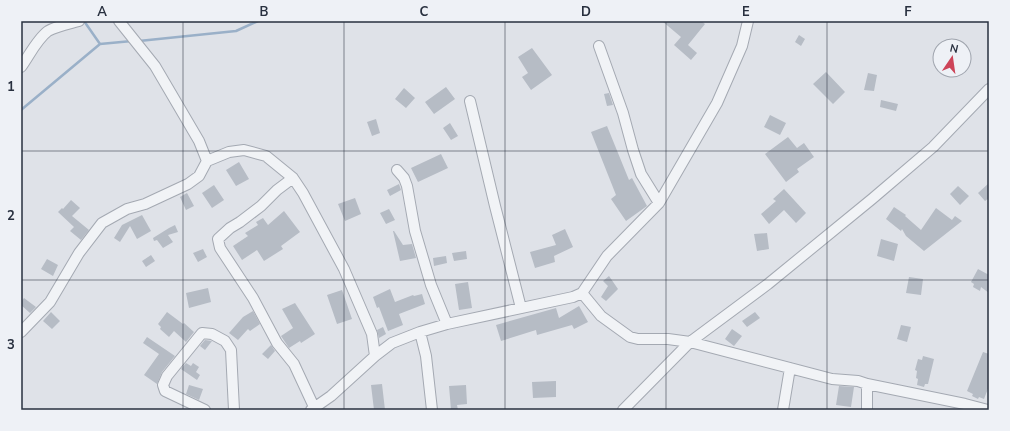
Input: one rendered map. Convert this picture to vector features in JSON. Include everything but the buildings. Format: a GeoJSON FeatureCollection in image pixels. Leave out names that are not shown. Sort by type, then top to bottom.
{"type":"FeatureCollection","features":[{"type":"Feature","properties":{"kind":"street"},"geometry":{"type":"LineString","coordinates":[[21,67],[38,41],[47,32],[59,26],[78,21]]}},
{"type":"Feature","properties":{"kind":"street"},"geometry":{"type":"LineString","coordinates":[[119,21],[155,66],[199,141],[206,161]]}},
{"type":"Feature","properties":{"kind":"street"},"geometry":{"type":"LineString","coordinates":[[293,178],[277,190],[261,206],[230,228],[218,239],[220,248],[253,298],[277,343],[294,364],[312,409],[330,396],[375,356],[392,344],[420,332],[447,324],[573,297],[582,293],[607,256],[659,203],[717,104],[742,46],[748,21]]}},
{"type":"Feature","properties":{"kind":"street"},"geometry":{"type":"LineString","coordinates":[[599,46],[623,113],[632,150],[641,174],[659,203]]}},
{"type":"Feature","properties":{"kind":"street"},"geometry":{"type":"LineString","coordinates":[[623,410],[690,342],[768,284],[872,199],[933,147],[989,89]]}},
{"type":"Feature","properties":{"kind":"street"},"geometry":{"type":"LineString","coordinates":[[470,101],[521,308]]}},
{"type":"Feature","properties":{"kind":"street"},"geometry":{"type":"LineString","coordinates":[[21,332],[50,302],[78,253],[102,223],[127,209],[145,204],[188,184],[199,176],[206,161],[229,152],[244,150],[266,156],[293,178],[303,193],[344,270],[372,334],[375,356]]}},
{"type":"Feature","properties":{"kind":"street"},"geometry":{"type":"LineString","coordinates":[[397,170],[404,178],[407,186],[416,231],[431,285],[447,324]]}},
{"type":"Feature","properties":{"kind":"street"},"geometry":{"type":"LineString","coordinates":[[582,293],[601,316],[630,337],[638,339],[668,339],[690,342],[832,379],[858,381],[988,410]]}},
{"type":"Feature","properties":{"kind":"street"},"geometry":{"type":"LineString","coordinates":[[420,332],[426,356],[432,410]]}},
{"type":"Feature","properties":{"kind":"street"},"geometry":{"type":"LineString","coordinates":[[205,410],[165,391],[163,385],[167,376],[202,333],[212,334],[225,341],[232,350],[234,410]]}},
{"type":"Feature","properties":{"kind":"street"},"geometry":{"type":"LineString","coordinates":[[783,410],[790,368]]}},
{"type":"Feature","properties":{"kind":"street"},"geometry":{"type":"LineString","coordinates":[[867,384],[867,410]]}},
{"type":"Feature","properties":{"kind":"waterway"},"geometry":{"type":"LineString","coordinates":[[84,21],[100,44]]}},
{"type":"Feature","properties":{"kind":"waterway"},"geometry":{"type":"LineString","coordinates":[[139,41],[236,31],[258,21]]}},
{"type":"Feature","properties":{"kind":"waterway"},"geometry":{"type":"LineString","coordinates":[[21,110],[100,44],[132,41]]}}]}
